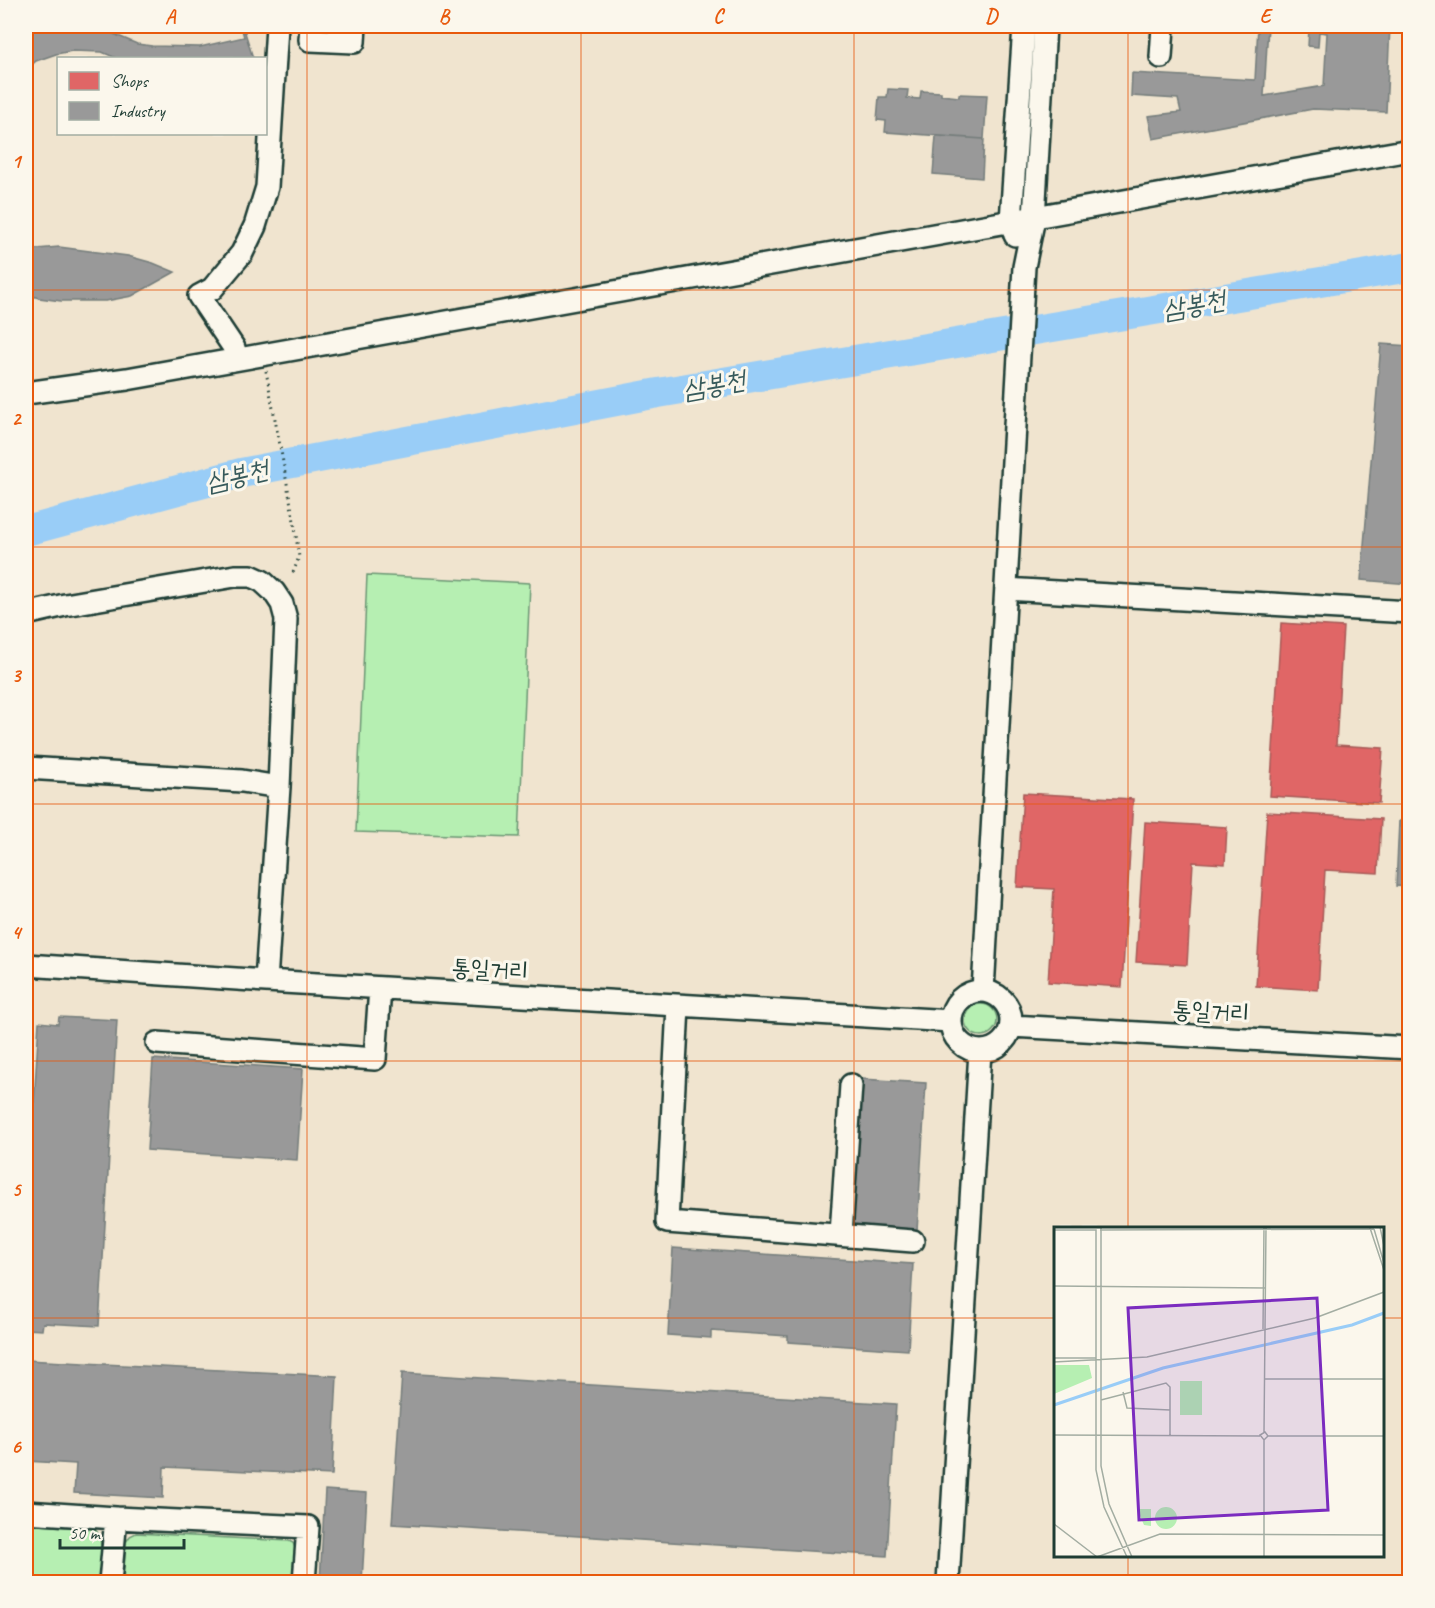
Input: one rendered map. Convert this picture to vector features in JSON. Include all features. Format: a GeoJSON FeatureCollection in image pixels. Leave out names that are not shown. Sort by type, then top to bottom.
{"type":"FeatureCollection","features":[{"type":"Feature","properties":{"kind":"street"},"geometry":{"type":"LineString","coordinates":[[236,359],[234,348],[199,296],[213,290],[242,253],[264,200],[267,187],[277,26]]}},
{"type":"Feature","properties":{"kind":"street"},"geometry":{"type":"LineString","coordinates":[[311,26],[310,40],[354,42],[355,26]]}},
{"type":"Feature","properties":{"kind":"street"},"geometry":{"type":"LineString","coordinates":[[1024,26],[1011,221],[1024,267]]}},
{"type":"Feature","properties":{"kind":"street"},"geometry":{"type":"LineString","coordinates":[[983,991],[1024,267],[1034,218],[1045,26]]}},
{"type":"Feature","properties":{"kind":"street"},"geometry":{"type":"LineString","coordinates":[[1161,57],[1162,26]]}},
{"type":"Feature","properties":{"kind":"street"},"geometry":{"type":"LineString","coordinates":[[26,393],[126,379],[1410,150]]}},
{"type":"Feature","properties":{"kind":"street"},"geometry":{"type":"LineString","coordinates":[[26,614],[76,603],[235,576],[251,576],[262,581],[274,592],[282,604],[286,619],[279,787],[266,981]]}},
{"type":"Feature","properties":{"kind":"street"},"geometry":{"type":"LineString","coordinates":[[1006,589],[1410,612]]}},
{"type":"Feature","properties":{"kind":"street"},"geometry":{"type":"LineString","coordinates":[[26,768],[242,781],[279,787]]}},
{"type":"Feature","properties":{"kind":"street","name":"통일거리"},"geometry":{"type":"LineString","coordinates":[[26,965],[951,1021]]}},
{"type":"Feature","properties":{"kind":"street"},"geometry":{"type":"LineString","coordinates":[[157,1043],[375,1059],[380,988]]}},
{"type":"Feature","properties":{"kind":"street"},"geometry":{"type":"LineString","coordinates":[[983,991],[1005,1002],[1011,1016],[1011,1026],[1000,1044],[993,1049],[980,1051],[959,1042],[954,1034],[951,1021],[952,1011],[960,999],[983,991]]}},
{"type":"Feature","properties":{"kind":"street"},"geometry":{"type":"LineString","coordinates":[[678,1006],[667,1222],[913,1240]]}},
{"type":"Feature","properties":{"kind":"street","name":"통일거리"},"geometry":{"type":"LineString","coordinates":[[1011,1026],[1410,1048]]}},
{"type":"Feature","properties":{"kind":"street"},"geometry":{"type":"LineString","coordinates":[[948,1582],[980,1051]]}},
{"type":"Feature","properties":{"kind":"street"},"geometry":{"type":"LineString","coordinates":[[841,1234],[851,1085]]}},
{"type":"Feature","properties":{"kind":"street"},"geometry":{"type":"LineString","coordinates":[[26,1512],[308,1527],[304,1582]]}},
{"type":"Feature","properties":{"kind":"street"},"geometry":{"type":"LineString","coordinates":[[110,1582],[116,1518]]}},
{"type":"Feature","properties":{"kind":"path"},"geometry":{"type":"LineString","coordinates":[[265,363],[299,557],[293,573]]}},
{"type":"Feature","properties":{"kind":"shaded area"},"geometry":{"type":"Polygon","coordinates":[[[26,26],[1409,26],[1409,1582],[26,1582],[26,26]]]}},
{"type":"Feature","properties":{"kind":"green space"},"geometry":{"type":"Polygon","coordinates":[[[367,575],[530,583],[519,837],[356,832],[367,575]]]}},
{"type":"Feature","properties":{"kind":"green space"},"geometry":{"type":"Polygon","coordinates":[[[981,1004],[993,1008],[997,1020],[993,1032],[981,1036],[969,1032],[965,1020],[969,1008],[981,1004]]]}},
{"type":"Feature","properties":{"kind":"green space"},"geometry":{"type":"Polygon","coordinates":[[[26,1524],[95,1529],[101,1547],[98,1582],[26,1582],[26,1524]]]}},
{"type":"Feature","properties":{"kind":"green space"},"geometry":{"type":"Polygon","coordinates":[[[136,1533],[289,1541],[295,1548],[294,1582],[123,1582],[126,1542],[136,1533]]]}},
{"type":"Feature","properties":{"kind":"building: Shops"},"geometry":{"type":"Polygon","coordinates":[[[1281,623],[1343,627],[1336,745],[1383,748],[1379,803],[1270,796],[1281,623]]]}},
{"type":"Feature","properties":{"kind":"building: Shops"},"geometry":{"type":"Polygon","coordinates":[[[1023,793],[1133,799],[1122,987],[1048,982],[1054,889],[1017,887],[1023,793]]]}},
{"type":"Feature","properties":{"kind":"building: Shops"},"geometry":{"type":"Polygon","coordinates":[[[1267,812],[1381,819],[1378,873],[1325,870],[1318,990],[1256,986],[1267,812]]]}},
{"type":"Feature","properties":{"kind":"building: Shops"},"geometry":{"type":"Polygon","coordinates":[[[1145,822],[1227,827],[1225,864],[1193,862],[1187,965],[1136,962],[1145,822]]]}},
{"type":"Feature","properties":{"kind":"building: Industry"},"geometry":{"type":"Polygon","coordinates":[[[26,26],[243,26],[253,57],[114,57],[102,52],[72,51],[36,61],[26,70],[26,26]]]}},
{"type":"Feature","properties":{"kind":"building: Industry"},"geometry":{"type":"Polygon","coordinates":[[[98,26],[241,26],[244,37],[200,47],[152,46],[137,44],[98,26]]]}},
{"type":"Feature","properties":{"kind":"building: Industry"},"geometry":{"type":"Polygon","coordinates":[[[1258,26],[1268,26],[1390,26],[1386,112],[1313,109],[1153,139],[1148,116],[1181,112],[1178,99],[1131,96],[1132,73],[1255,80],[1258,26]],[[1268,26],[1264,96],[1324,86],[1327,33],[1319,32],[1318,47],[1308,46],[1309,28],[1268,26]]]}},
{"type":"Feature","properties":{"kind":"building: Industry"},"geometry":{"type":"Polygon","coordinates":[[[888,89],[908,90],[907,98],[920,99],[921,91],[941,92],[941,95],[959,97],[959,94],[987,95],[984,139],[885,132],[886,121],[877,120],[879,97],[887,97],[888,89]]]}},
{"type":"Feature","properties":{"kind":"building: Industry"},"geometry":{"type":"Polygon","coordinates":[[[936,136],[984,139],[982,178],[933,174],[936,136]]]}},
{"type":"Feature","properties":{"kind":"building: Industry"},"geometry":{"type":"Polygon","coordinates":[[[59,247],[128,256],[175,272],[132,296],[106,301],[61,301],[26,294],[26,250],[59,247]]]}},
{"type":"Feature","properties":{"kind":"building: Industry"},"geometry":{"type":"Polygon","coordinates":[[[1381,344],[1410,346],[1410,584],[1361,580],[1381,344]]]}},
{"type":"Feature","properties":{"kind":"building: Industry"},"geometry":{"type":"Polygon","coordinates":[[[1399,821],[1410,821],[1410,887],[1396,886],[1399,821]]]}},
{"type":"Feature","properties":{"kind":"building: Industry"},"geometry":{"type":"Polygon","coordinates":[[[59,1017],[117,1020],[99,1326],[43,1323],[42,1330],[26,1329],[28,1210],[26,1210],[26,1135],[32,1136],[39,1022],[58,1024],[59,1017]]]}},
{"type":"Feature","properties":{"kind":"building: Industry"},"geometry":{"type":"Polygon","coordinates":[[[153,1059],[303,1069],[297,1160],[147,1150],[153,1059]]]}},
{"type":"Feature","properties":{"kind":"building: Industry"},"geometry":{"type":"Polygon","coordinates":[[[862,1079],[926,1083],[917,1231],[853,1227],[862,1079]]]}},
{"type":"Feature","properties":{"kind":"building: Industry"},"geometry":{"type":"Polygon","coordinates":[[[673,1248],[913,1264],[908,1350],[788,1342],[788,1336],[711,1331],[711,1338],[668,1335],[673,1248]]]}},
{"type":"Feature","properties":{"kind":"building: Industry"},"geometry":{"type":"Polygon","coordinates":[[[26,1360],[337,1376],[332,1475],[164,1467],[163,1498],[74,1493],[76,1464],[26,1461],[26,1360]]]}},
{"type":"Feature","properties":{"kind":"building: Industry"},"geometry":{"type":"Polygon","coordinates":[[[402,1373],[896,1404],[887,1556],[392,1524],[402,1373]]]}},
{"type":"Feature","properties":{"kind":"building: Industry"},"geometry":{"type":"Polygon","coordinates":[[[325,1490],[367,1493],[362,1582],[320,1582],[325,1490]]]}},
{"type":"Feature","properties":{"kind":"waterway","name":"삼봉천"},"geometry":{"type":"LineString","coordinates":[[26,531],[241,473],[658,393],[1410,267]]}}]}
